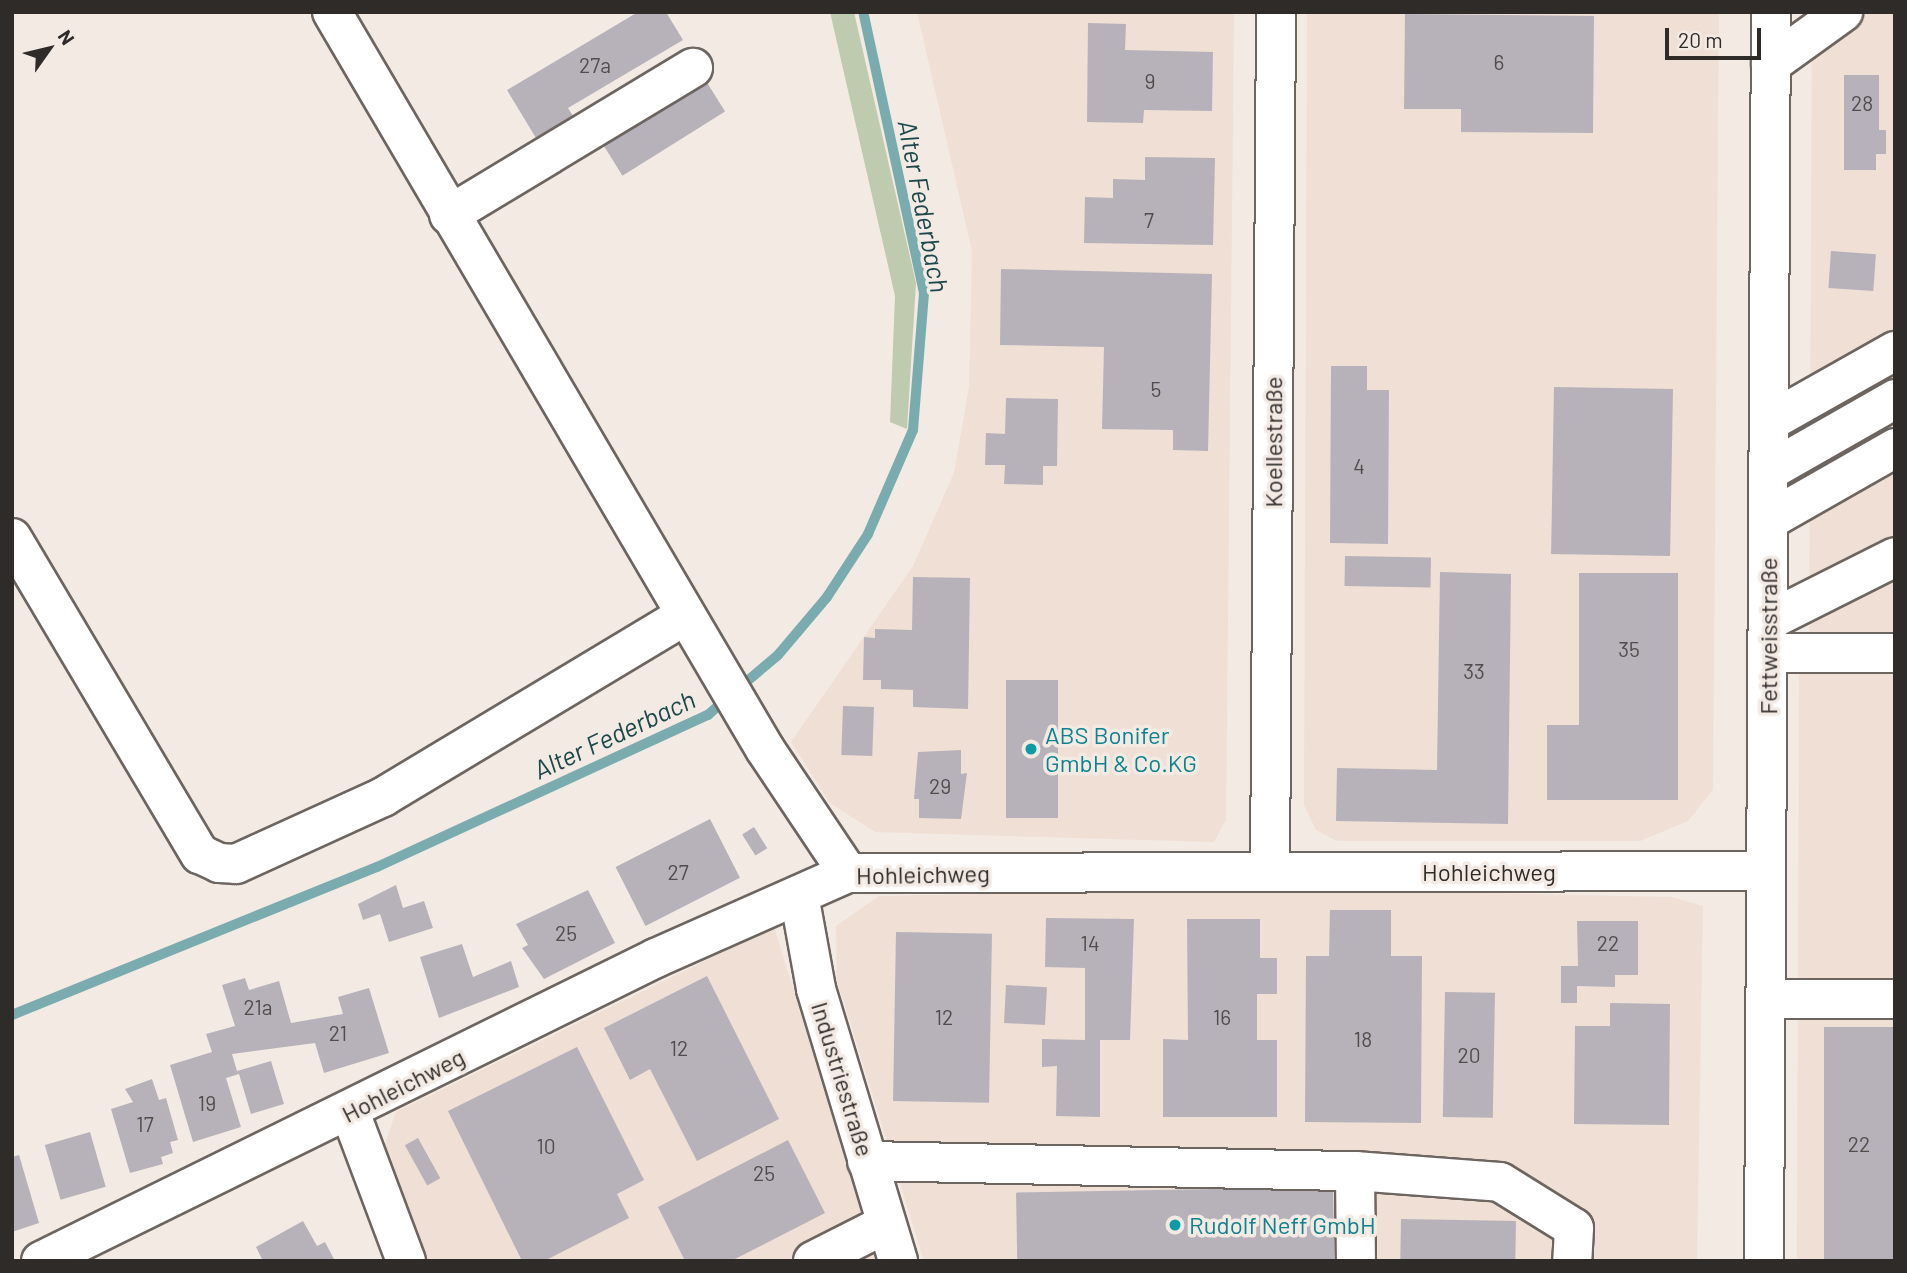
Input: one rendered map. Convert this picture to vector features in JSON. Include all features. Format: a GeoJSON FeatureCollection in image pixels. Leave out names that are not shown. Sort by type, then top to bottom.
{"type":"FeatureCollection","features":[{"type":"Feature","properties":{"kind":"street"},"geometry":{"type":"LineString","coordinates":[[332,12],[449,215],[758,736],[848,873]]}},
{"type":"Feature","properties":{"kind":"street","name":"Koellestraße"},"geometry":{"type":"LineString","coordinates":[[1270,871],[1276,12]]}},
{"type":"Feature","properties":{"kind":"street","name":"Fettweisstraße"},"geometry":{"type":"LineString","coordinates":[[1764,1261],[1771,12]]}},
{"type":"Feature","properties":{"kind":"street"},"geometry":{"type":"LineString","coordinates":[[1771,64],[1843,12]]}},
{"type":"Feature","properties":{"kind":"street"},"geometry":{"type":"LineString","coordinates":[[449,215],[693,68]]}},
{"type":"Feature","properties":{"kind":"street"},"geometry":{"type":"LineString","coordinates":[[1769,422],[1895,351]]}},
{"type":"Feature","properties":{"kind":"street"},"geometry":{"type":"LineString","coordinates":[[1769,471],[1895,399]]}},
{"type":"Feature","properties":{"kind":"street"},"geometry":{"type":"LineString","coordinates":[[1769,520],[1895,448]]}},
{"type":"Feature","properties":{"kind":"street"},"geometry":{"type":"LineString","coordinates":[[12,538],[200,854],[219,863],[236,864],[383,797],[686,615]]}},
{"type":"Feature","properties":{"kind":"street"},"geometry":{"type":"LineString","coordinates":[[1768,637],[1895,557]]}},
{"type":"Feature","properties":{"kind":"street"},"geometry":{"type":"LineString","coordinates":[[1768,637],[1895,653]]}},
{"type":"Feature","properties":{"kind":"street","name":"Hohleichweg"},"geometry":{"type":"LineString","coordinates":[[41,1261],[350,1112],[656,958],[848,873],[1766,871]]}},
{"type":"Feature","properties":{"kind":"street","name":"Industriestraße"},"geometry":{"type":"LineString","coordinates":[[799,895],[816,989],[898,1261]]}},
{"type":"Feature","properties":{"kind":"street"},"geometry":{"type":"LineString","coordinates":[[1766,999],[1895,999]]}},
{"type":"Feature","properties":{"kind":"street"},"geometry":{"type":"LineString","coordinates":[[350,1112],[406,1261]]}},
{"type":"Feature","properties":{"kind":"street"},"geometry":{"type":"LineString","coordinates":[[867,1161],[1355,1171],[1500,1182],[1574,1228],[1573,1261]]}},
{"type":"Feature","properties":{"kind":"street"},"geometry":{"type":"LineString","coordinates":[[1355,1171],[1356,1261]]}},
{"type":"Feature","properties":{"kind":"street"},"geometry":{"type":"LineString","coordinates":[[813,1261],[886,1224]]}},
{"type":"Feature","properties":{"kind":"shaded area"},"geometry":{"type":"Polygon","coordinates":[[[917,12],[1234,12],[1226,820],[1214,842],[875,832],[830,803],[791,742],[913,566],[954,473],[969,387],[972,251],[917,12]]]}},
{"type":"Feature","properties":{"kind":"shaded area"},"geometry":{"type":"Polygon","coordinates":[[[1307,12],[1719,12],[1713,790],[1688,821],[1640,841],[1337,841],[1316,830],[1304,805],[1307,12]]]}},
{"type":"Feature","properties":{"kind":"shaded area"},"geometry":{"type":"Polygon","coordinates":[[[1812,12],[1895,12],[1895,1261],[1797,1261],[1799,664],[1809,660],[1812,12]]]}},
{"type":"Feature","properties":{"kind":"shaded area"},"geometry":{"type":"Polygon","coordinates":[[[1284,889],[1671,897],[1703,906],[1697,1261],[924,1261],[837,980],[836,926],[879,896],[1284,889]]]}},
{"type":"Feature","properties":{"kind":"shaded area"},"geometry":{"type":"Polygon","coordinates":[[[774,927],[878,1261],[424,1261],[382,1152],[396,1112],[774,927]]]}},
{"type":"Feature","properties":{"kind":"green space"},"geometry":{"type":"Polygon","coordinates":[[[830,12],[854,12],[916,283],[907,429],[890,422],[895,296],[830,12]]]}},
{"type":"Feature","properties":{"kind":"building"},"geometry":{"type":"Polygon","coordinates":[[[638,12],[666,12],[683,40],[568,108],[576,121],[539,143],[507,90],[638,12]]]}},
{"type":"Feature","properties":{"kind":"building"},"geometry":{"type":"Polygon","coordinates":[[[1405,14],[1594,16],[1593,133],[1461,132],[1461,109],[1404,109],[1405,14]]]}},
{"type":"Feature","properties":{"kind":"building"},"geometry":{"type":"Polygon","coordinates":[[[1088,23],[1126,24],[1125,50],[1213,52],[1212,111],[1144,110],[1143,123],[1087,122],[1088,23]]]}},
{"type":"Feature","properties":{"kind":"building"},"geometry":{"type":"Polygon","coordinates":[[[1844,75],[1879,75],[1879,130],[1886,130],[1886,154],[1876,154],[1876,170],[1844,170],[1844,75]]]}},
{"type":"Feature","properties":{"kind":"building"},"geometry":{"type":"Polygon","coordinates":[[[706,81],[725,112],[622,176],[603,145],[706,81]]]}},
{"type":"Feature","properties":{"kind":"building"},"geometry":{"type":"Polygon","coordinates":[[[1145,157],[1215,158],[1213,245],[1084,243],[1085,197],[1113,198],[1113,179],[1145,180],[1145,157]]]}},
{"type":"Feature","properties":{"kind":"building"},"geometry":{"type":"Polygon","coordinates":[[[1831,251],[1876,254],[1873,291],[1828,288],[1831,251]]]}},
{"type":"Feature","properties":{"kind":"building"},"geometry":{"type":"Polygon","coordinates":[[[1001,269],[1212,274],[1208,451],[1173,450],[1173,430],[1102,429],[1104,347],[1000,345],[1001,269]]]}},
{"type":"Feature","properties":{"kind":"building"},"geometry":{"type":"Polygon","coordinates":[[[1331,366],[1367,366],[1367,390],[1389,390],[1388,544],[1330,543],[1331,366]]]}},
{"type":"Feature","properties":{"kind":"building"},"geometry":{"type":"Polygon","coordinates":[[[1554,387],[1673,389],[1670,556],[1551,554],[1554,387]]]}},
{"type":"Feature","properties":{"kind":"building"},"geometry":{"type":"Polygon","coordinates":[[[1006,398],[1058,399],[1057,466],[1043,466],[1043,485],[1004,484],[1005,465],[985,465],[986,433],[1005,434],[1006,398]]]}},
{"type":"Feature","properties":{"kind":"building"},"geometry":{"type":"Polygon","coordinates":[[[1345,556],[1431,558],[1430,587],[1344,586],[1345,556]]]}},
{"type":"Feature","properties":{"kind":"building"},"geometry":{"type":"Polygon","coordinates":[[[1440,572],[1511,574],[1508,824],[1336,821],[1337,768],[1437,770],[1440,572]]]}},
{"type":"Feature","properties":{"kind":"building"},"geometry":{"type":"Polygon","coordinates":[[[1579,573],[1678,573],[1678,800],[1547,800],[1547,725],[1579,725],[1579,573]]]}},
{"type":"Feature","properties":{"kind":"building"},"geometry":{"type":"Polygon","coordinates":[[[913,577],[970,578],[968,709],[913,707],[913,690],[881,689],[881,680],[863,680],[864,637],[875,638],[875,629],[912,630],[913,577]]]}},
{"type":"Feature","properties":{"kind":"building","name":"ABS Bonifer GmbH & Co.KG"},"geometry":{"type":"Polygon","coordinates":[[[1006,680],[1058,680],[1058,818],[1006,818],[1006,680]]]}},
{"type":"Feature","properties":{"kind":"building"},"geometry":{"type":"Polygon","coordinates":[[[843,706],[874,707],[872,756],[841,755],[843,706]]]}},
{"type":"Feature","properties":{"kind":"building"},"geometry":{"type":"Polygon","coordinates":[[[961,750],[961,774],[967,773],[961,819],[919,818],[919,799],[914,799],[918,752],[961,750]]]}},
{"type":"Feature","properties":{"kind":"building"},"geometry":{"type":"Polygon","coordinates":[[[710,819],[740,878],[646,926],[616,867],[710,819]]]}},
{"type":"Feature","properties":{"kind":"building"},"geometry":{"type":"Polygon","coordinates":[[[754,827],[767,848],[755,856],[742,834],[754,827]]]}},
{"type":"Feature","properties":{"kind":"building"},"geometry":{"type":"Polygon","coordinates":[[[396,885],[403,908],[424,901],[433,928],[389,942],[380,914],[363,920],[358,904],[396,885]]]}},
{"type":"Feature","properties":{"kind":"building"},"geometry":{"type":"Polygon","coordinates":[[[588,890],[615,943],[544,979],[522,948],[528,945],[516,924],[588,890]]]}},
{"type":"Feature","properties":{"kind":"building"},"geometry":{"type":"Polygon","coordinates":[[[1330,910],[1391,910],[1391,956],[1422,956],[1421,1123],[1305,1122],[1306,956],[1329,956],[1330,910]]]}},
{"type":"Feature","properties":{"kind":"building"},"geometry":{"type":"Polygon","coordinates":[[[1046,918],[1134,919],[1130,1040],[1100,1040],[1100,1117],[1056,1116],[1057,1066],[1042,1067],[1042,1039],[1085,1040],[1085,968],[1045,967],[1046,918]]]}},
{"type":"Feature","properties":{"kind":"building"},"geometry":{"type":"Polygon","coordinates":[[[1187,919],[1260,919],[1260,958],[1277,958],[1277,994],[1257,994],[1257,1040],[1277,1040],[1277,1117],[1163,1117],[1163,1039],[1188,1040],[1187,919]]]}},
{"type":"Feature","properties":{"kind":"building"},"geometry":{"type":"Polygon","coordinates":[[[1577,921],[1638,921],[1638,975],[1615,975],[1615,987],[1577,986],[1577,1003],[1561,1003],[1561,966],[1578,966],[1577,921]]]}},
{"type":"Feature","properties":{"kind":"building"},"geometry":{"type":"Polygon","coordinates":[[[896,932],[992,934],[989,1103],[893,1101],[896,932]]]}},
{"type":"Feature","properties":{"kind":"building"},"geometry":{"type":"Polygon","coordinates":[[[462,944],[473,977],[511,961],[519,987],[439,1018],[420,957],[462,944]]]}},
{"type":"Feature","properties":{"kind":"building"},"geometry":{"type":"Polygon","coordinates":[[[707,976],[779,1119],[697,1161],[650,1069],[630,1080],[604,1028],[707,976]]]}},
{"type":"Feature","properties":{"kind":"building"},"geometry":{"type":"Polygon","coordinates":[[[245,978],[249,990],[279,981],[291,1023],[343,1014],[338,997],[369,988],[389,1053],[324,1073],[315,1043],[232,1054],[237,1071],[271,1061],[284,1104],[251,1114],[239,1074],[226,1078],[241,1127],[193,1142],[170,1065],[212,1052],[206,1034],[235,1026],[222,985],[245,978]]]}},
{"type":"Feature","properties":{"kind":"building"},"geometry":{"type":"Polygon","coordinates":[[[1006,985],[1047,987],[1045,1025],[1004,1023],[1006,985]]]}},
{"type":"Feature","properties":{"kind":"building"},"geometry":{"type":"Polygon","coordinates":[[[1445,992],[1495,993],[1493,1118],[1443,1117],[1445,992]]]}},
{"type":"Feature","properties":{"kind":"building"},"geometry":{"type":"Polygon","coordinates":[[[1610,1003],[1670,1004],[1669,1125],[1574,1124],[1575,1026],[1610,1026],[1610,1003]]]}},
{"type":"Feature","properties":{"kind":"building"},"geometry":{"type":"Polygon","coordinates":[[[1824,1027],[1895,1027],[1895,1261],[1824,1261],[1824,1027]]]}},
{"type":"Feature","properties":{"kind":"building"},"geometry":{"type":"Polygon","coordinates":[[[577,1047],[644,1180],[617,1194],[629,1218],[544,1261],[522,1261],[448,1111],[577,1047]]]}},
{"type":"Feature","properties":{"kind":"building"},"geometry":{"type":"Polygon","coordinates":[[[152,1079],[159,1100],[166,1098],[178,1140],[170,1142],[173,1153],[161,1157],[163,1164],[130,1173],[111,1109],[133,1102],[125,1089],[152,1079]]]}},
{"type":"Feature","properties":{"kind":"building"},"geometry":{"type":"Polygon","coordinates":[[[90,1132],[106,1187],[61,1200],[45,1145],[90,1132]]]}},
{"type":"Feature","properties":{"kind":"building"},"geometry":{"type":"Polygon","coordinates":[[[418,1138],[440,1178],[427,1186],[405,1145],[418,1138]]]}},
{"type":"Feature","properties":{"kind":"building"},"geometry":{"type":"Polygon","coordinates":[[[788,1140],[825,1213],[731,1261],[685,1261],[658,1207],[788,1140]]]}},
{"type":"Feature","properties":{"kind":"building"},"geometry":{"type":"Polygon","coordinates":[[[19,1155],[39,1223],[12,1232],[12,1157],[19,1155]]]}},
{"type":"Feature","properties":{"kind":"building","name":"Rudolf Neff GmbH"},"geometry":{"type":"Polygon","coordinates":[[[1333,1187],[1334,1261],[1017,1261],[1016,1193],[1333,1187]]]}},
{"type":"Feature","properties":{"kind":"building"},"geometry":{"type":"Polygon","coordinates":[[[1401,1219],[1516,1221],[1515,1261],[1400,1261],[1401,1219]]]}},
{"type":"Feature","properties":{"kind":"building"},"geometry":{"type":"Polygon","coordinates":[[[303,1221],[317,1246],[325,1242],[335,1261],[263,1261],[256,1247],[303,1221]]]}},
{"type":"Feature","properties":{"kind":"waterway","name":"Alter Federbach"},"geometry":{"type":"LineString","coordinates":[[739,688],[778,655],[827,597],[868,534],[913,430],[924,293],[863,12]]}},
{"type":"Feature","properties":{"kind":"waterway","name":"Alter Federbach"},"geometry":{"type":"LineString","coordinates":[[12,1015],[377,867],[708,715],[727,698]]}},
{"type":"Feature","properties":{"kind":"place","name":"ABS Bonifer GmbH & Co.KG"},"geometry":{"type":"Point","coordinates":[1031,749]}},
{"type":"Feature","properties":{"kind":"place","name":"Rudolf Neff GmbH"},"geometry":{"type":"Point","coordinates":[1175,1225]}}]}
